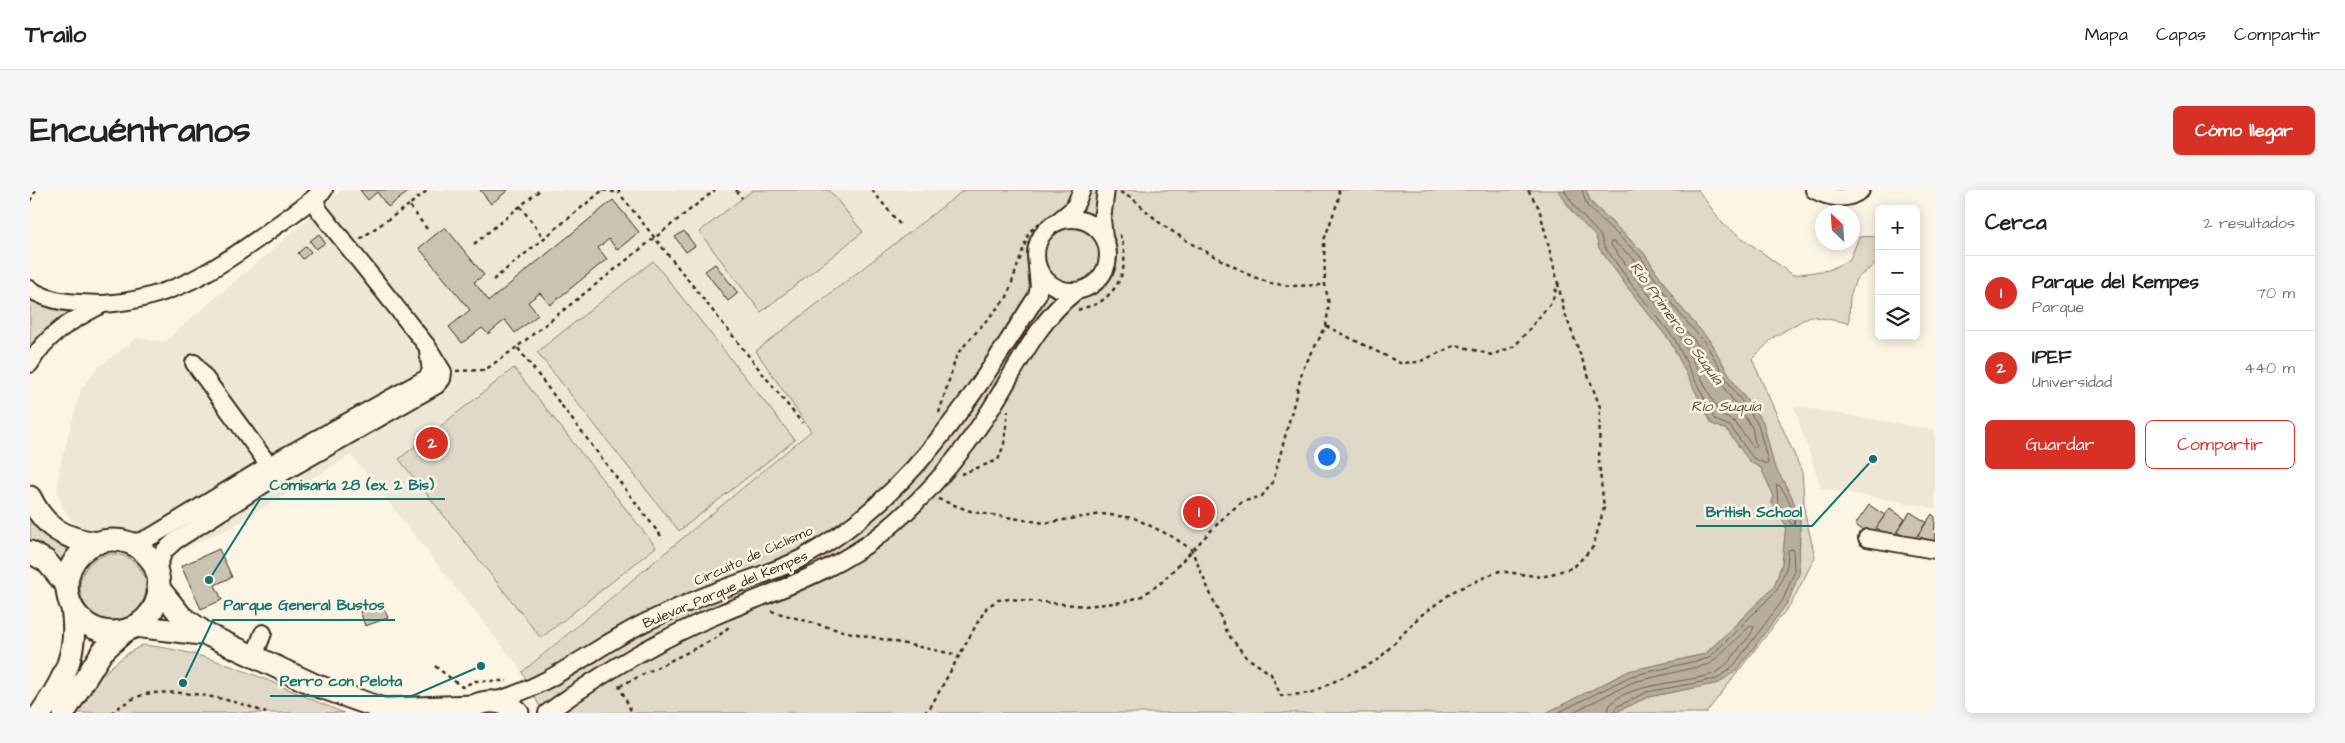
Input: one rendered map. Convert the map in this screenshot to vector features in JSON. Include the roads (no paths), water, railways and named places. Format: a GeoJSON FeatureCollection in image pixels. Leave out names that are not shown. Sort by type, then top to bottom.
{"type":"FeatureCollection","features":[{"type":"Feature","properties":{"kind":"main road"},"geometry":{"type":"LineString","coordinates":[[30,497],[38,512],[56,530],[67,537],[98,543],[117,541],[142,551],[153,564],[157,580],[157,597],[149,614],[102,652],[64,713]]}},
{"type":"Feature","properties":{"kind":"main road"},"geometry":{"type":"LineString","coordinates":[[41,713],[59,686],[70,659],[75,633],[67,586],[71,568],[82,553],[98,543]]}},
{"type":"Feature","properties":{"kind":"main road"},"geometry":{"type":"LineString","coordinates":[[30,552],[46,561],[67,586]]}},
{"type":"Feature","properties":{"kind":"main road"},"geometry":{"type":"LineString","coordinates":[[157,580],[182,617],[208,635],[352,699],[390,711],[505,704],[518,713]]}},
{"type":"Feature","properties":{"kind":"main road"},"geometry":{"type":"LineString","coordinates":[[72,608],[78,617],[95,629],[105,632],[131,628],[208,635]]}},
{"type":"Feature","properties":{"kind":"street"},"geometry":{"type":"LineString","coordinates":[[1082,190],[1074,208],[1051,220],[1037,246],[1037,267],[1043,278],[1052,286],[1063,291],[1075,292],[1086,289],[1104,273],[1108,262],[1111,235],[1102,219],[1112,194]]}},
{"type":"Feature","properties":{"kind":"street"},"geometry":{"type":"LineString","coordinates":[[1814,190],[1835,198],[1850,197],[1861,190]]}},
{"type":"Feature","properties":{"kind":"street"},"geometry":{"type":"LineString","coordinates":[[126,543],[141,541],[154,535],[273,470],[437,385],[442,379],[443,372],[427,346],[318,209],[319,194]]}},
{"type":"Feature","properties":{"kind":"street"},"geometry":{"type":"LineString","coordinates":[[30,289],[46,298],[104,304],[123,303],[156,296],[190,282],[226,263],[319,194]]}},
{"type":"Feature","properties":{"kind":"street"},"geometry":{"type":"LineString","coordinates":[[1051,220],[1068,219],[1084,222],[1111,235]]}},
{"type":"Feature","properties":{"kind":"street","name":"Bulevar Parque del Kempes"},"geometry":{"type":"LineString","coordinates":[[478,707],[531,689],[646,622],[801,558],[828,543],[868,513],[909,475],[985,378],[1037,296],[1039,286],[1037,267]]}},
{"type":"Feature","properties":{"kind":"street","name":"Bulevar Parque del Kempes"},"geometry":{"type":"LineString","coordinates":[[547,713],[619,664],[648,648],[724,612],[764,598],[820,572],[884,532],[920,498],[970,439],[1040,331],[1058,306],[1075,292]]}},
{"type":"Feature","properties":{"kind":"street"},"geometry":{"type":"LineString","coordinates":[[30,364],[55,332],[67,323],[104,304]]}},
{"type":"Feature","properties":{"kind":"street"},"geometry":{"type":"LineString","coordinates":[[157,580],[164,551],[175,541],[273,470],[426,378],[431,371],[427,346]]}},
{"type":"Feature","properties":{"kind":"street"},"geometry":{"type":"LineString","coordinates":[[194,363],[273,470]]}},
{"type":"Feature","properties":{"kind":"street"},"geometry":{"type":"LineString","coordinates":[[1867,538],[1935,550]]}},
{"type":"Feature","properties":{"kind":"street"},"geometry":{"type":"LineString","coordinates":[[254,657],[263,633]]}},
{"type":"Feature","properties":{"kind":"water","name":"Río Suquía"},"geometry":{"type":"Polygon","coordinates":[[[1558,190],[1586,190],[1591,203],[1644,253],[1678,304],[1709,340],[1736,386],[1763,422],[1774,465],[1791,495],[1800,520],[1799,574],[1788,602],[1738,669],[1719,683],[1648,697],[1614,713],[1546,713],[1629,671],[1706,654],[1774,587],[1782,564],[1786,525],[1772,503],[1774,496],[1761,468],[1750,462],[1727,430],[1712,424],[1670,341],[1599,248],[1596,237],[1573,213],[1558,190]]]}},
{"type":"Feature","properties":{"kind":"place","name":"IPEF"},"geometry":{"type":"Point","coordinates":[432,443]}},
{"type":"Feature","properties":{"kind":"place","name":"British School"},"geometry":{"type":"Point","coordinates":[1873,459]}},
{"type":"Feature","properties":{"kind":"place","name":"Parque del Kempes"},"geometry":{"type":"Point","coordinates":[1199,512]}},
{"type":"Feature","properties":{"kind":"place","name":"Comisaría 28 (ex. 2 Bis)"},"geometry":{"type":"Point","coordinates":[209,580]}},
{"type":"Feature","properties":{"kind":"place","name":"Perro con Pelota"},"geometry":{"type":"Point","coordinates":[481,666]}},
{"type":"Feature","properties":{"kind":"place","name":"Parque General Bustos"},"geometry":{"type":"Point","coordinates":[183,683]}},
{"type":"Feature","properties":{"kind":"water label","name":"Río Primero o Suquía"},"geometry":{"type":"Point","coordinates":[1677,323]}}]}
